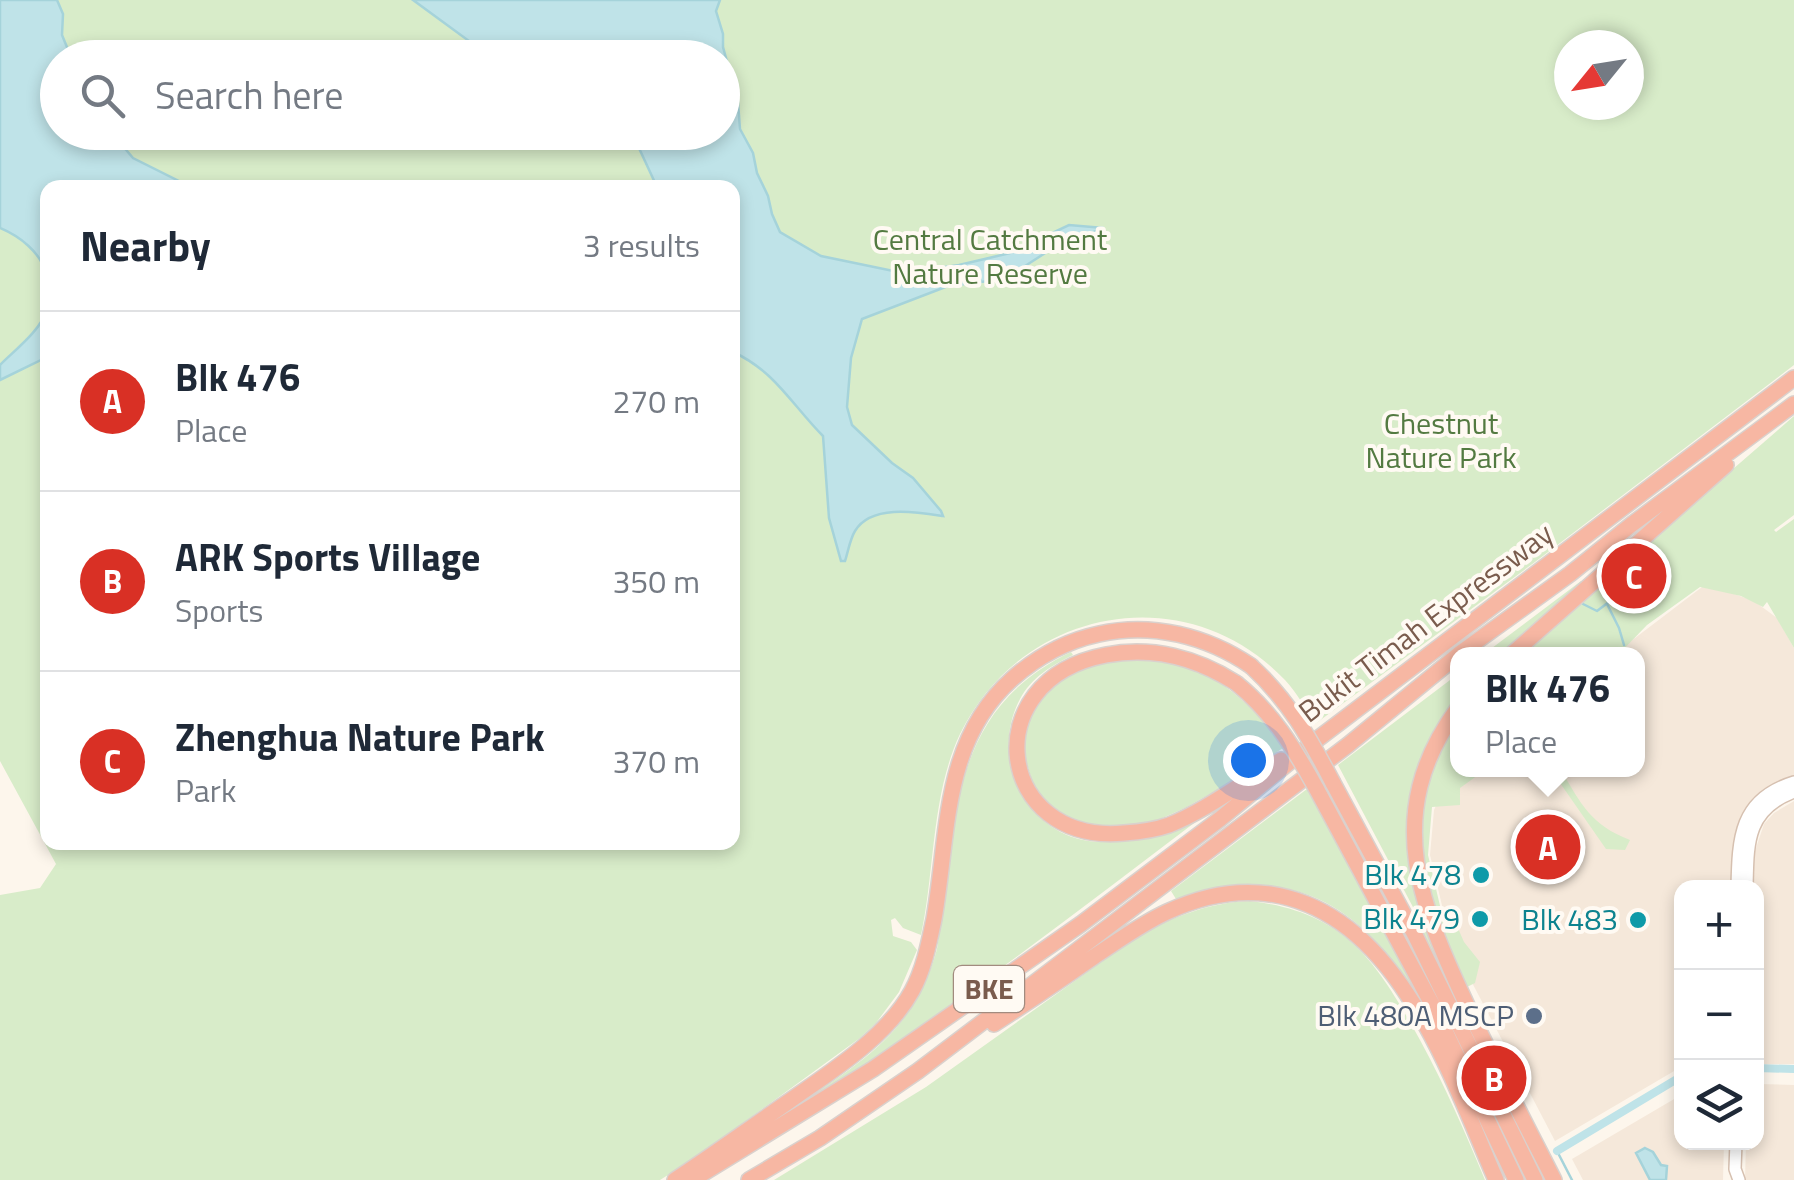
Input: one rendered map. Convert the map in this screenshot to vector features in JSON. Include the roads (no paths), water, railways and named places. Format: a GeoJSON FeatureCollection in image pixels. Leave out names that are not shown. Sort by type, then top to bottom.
{"type":"FeatureCollection","features":[{"type":"Feature","properties":{"kind":"highway","name":"Bukit Timah Expressway"},"geometry":{"type":"LineString","coordinates":[[692,1180],[873,1069],[991,988],[1189,842],[1315,741],[1794,378]]}},
{"type":"Feature","properties":{"kind":"highway","name":"Bukit Timah Expressway"},"geometry":{"type":"LineString","coordinates":[[1470,647],[1794,404]]}},
{"type":"Feature","properties":{"kind":"highway"},"geometry":{"type":"LineString","coordinates":[[1520,647],[1720,471],[1752,436]]}},
{"type":"Feature","properties":{"kind":"highway"},"geometry":{"type":"LineString","coordinates":[[675,1180],[831,1072],[888,1024],[912,992],[928,950],[950,795],[962,752],[976,723],[1006,684],[1050,651],[1081,638],[1120,630],[1153,630],[1217,646],[1251,666],[1283,698],[1308,734],[1415,935],[1524,1178]]}},
{"type":"Feature","properties":{"kind":"highway"},"geometry":{"type":"LineString","coordinates":[[1315,741],[1204,808],[1167,826],[1107,835],[1078,830],[1048,814],[1028,790],[1018,769],[1020,727],[1028,702],[1046,681],[1095,657],[1145,652],[1190,660],[1236,683],[1256,699],[1277,724],[1299,758],[1524,1178]]}},
{"type":"Feature","properties":{"kind":"highway","name":"Bukit Timah Expressway"},"geometry":{"type":"LineString","coordinates":[[749,1180],[820,1138],[918,1071],[1348,745],[1450,662]]}},
{"type":"Feature","properties":{"kind":"highway"},"geometry":{"type":"LineString","coordinates":[[1450,722],[1430,758],[1416,806],[1414,835],[1420,890],[1459,987],[1554,1180]]}},
{"type":"Feature","properties":{"kind":"highway"},"geometry":{"type":"LineString","coordinates":[[918,1071],[1170,910],[1212,896],[1261,893],[1303,901],[1346,926],[1393,975],[1434,1040],[1496,1180]]}},
{"type":"Feature","properties":{"kind":"street"},"geometry":{"type":"LineString","coordinates":[[1738,880],[1738,846],[1750,811],[1768,794],[1794,782]]}},
{"type":"Feature","properties":{"kind":"street"},"geometry":{"type":"LineString","coordinates":[[1747,880],[1752,829],[1773,803],[1794,792]]}},
{"type":"Feature","properties":{"kind":"street"},"geometry":{"type":"LineString","coordinates":[[1735,1176],[1736,1150]]}},
{"type":"Feature","properties":{"kind":"water"},"geometry":{"type":"Polygon","coordinates":[[[0,0],[57,0],[63,14],[64,40],[40,40],[40,150],[126,150],[133,158],[177,180],[40,180],[40,261],[22,240],[0,228],[0,0]]]}},
{"type":"Feature","properties":{"kind":"water"},"geometry":{"type":"Polygon","coordinates":[[[413,0],[720,0],[716,11],[723,40],[468,40],[413,0]]]}},
{"type":"Feature","properties":{"kind":"water"},"geometry":{"type":"Polygon","coordinates":[[[740,129],[753,153],[780,232],[821,256],[903,273],[1010,253],[1069,225],[1104,228],[1056,246],[1005,279],[948,286],[862,319],[851,358],[847,407],[852,425],[913,478],[943,516],[895,512],[872,517],[855,531],[845,561],[841,561],[829,518],[823,436],[772,379],[740,356],[740,180],[654,180],[640,150],[740,150],[740,129]]]}},
{"type":"Feature","properties":{"kind":"water"},"geometry":{"type":"Polygon","coordinates":[[[40,323],[40,360],[0,380],[0,365],[40,323]]]}},
{"type":"Feature","properties":{"kind":"water"},"geometry":{"type":"Polygon","coordinates":[[[1645,1148],[1653,1152],[1661,1165],[1667,1166],[1666,1180],[1650,1180],[1636,1153],[1645,1148]]]}},
{"type":"Feature","properties":{"kind":"waterway"},"geometry":{"type":"LineString","coordinates":[[1583,604],[1597,611],[1618,595]]}},
{"type":"Feature","properties":{"kind":"waterway"},"geometry":{"type":"LineString","coordinates":[[1607,604],[1624,645]]}},
{"type":"Feature","properties":{"kind":"waterway"},"geometry":{"type":"LineString","coordinates":[[1764,1068],[1794,1069]]}},
{"type":"Feature","properties":{"kind":"waterway"},"geometry":{"type":"LineString","coordinates":[[1557,1151],[1674,1081]]}},
{"type":"Feature","properties":{"kind":"waterway"},"geometry":{"type":"LineString","coordinates":[[1557,1151],[1572,1180]]}},
{"type":"Feature","properties":{"kind":"place","name":"Zhenghua Nature Park"},"geometry":{"type":"Point","coordinates":[1634,576]}},
{"type":"Feature","properties":{"kind":"place","name":"Blk 476"},"geometry":{"type":"Point","coordinates":[1548,847]}},
{"type":"Feature","properties":{"kind":"place","name":"Blk 478"},"geometry":{"type":"Point","coordinates":[1481,875]}},
{"type":"Feature","properties":{"kind":"place","name":"Blk 479"},"geometry":{"type":"Point","coordinates":[1480,919]}},
{"type":"Feature","properties":{"kind":"place","name":"Blk 483"},"geometry":{"type":"Point","coordinates":[1638,920]}},
{"type":"Feature","properties":{"kind":"place","name":"Blk 480A MSCP"},"geometry":{"type":"Point","coordinates":[1534,1016]}},
{"type":"Feature","properties":{"kind":"place","name":"ARK Sports Village"},"geometry":{"type":"Point","coordinates":[1494,1078]}},
{"type":"Feature","properties":{"kind":"park label","name":"Central Catchment Nature Reserve"},"geometry":{"type":"Point","coordinates":[990,257]}},
{"type":"Feature","properties":{"kind":"park label","name":"Chestnut Nature Park"},"geometry":{"type":"Point","coordinates":[1441,441]}}]}
